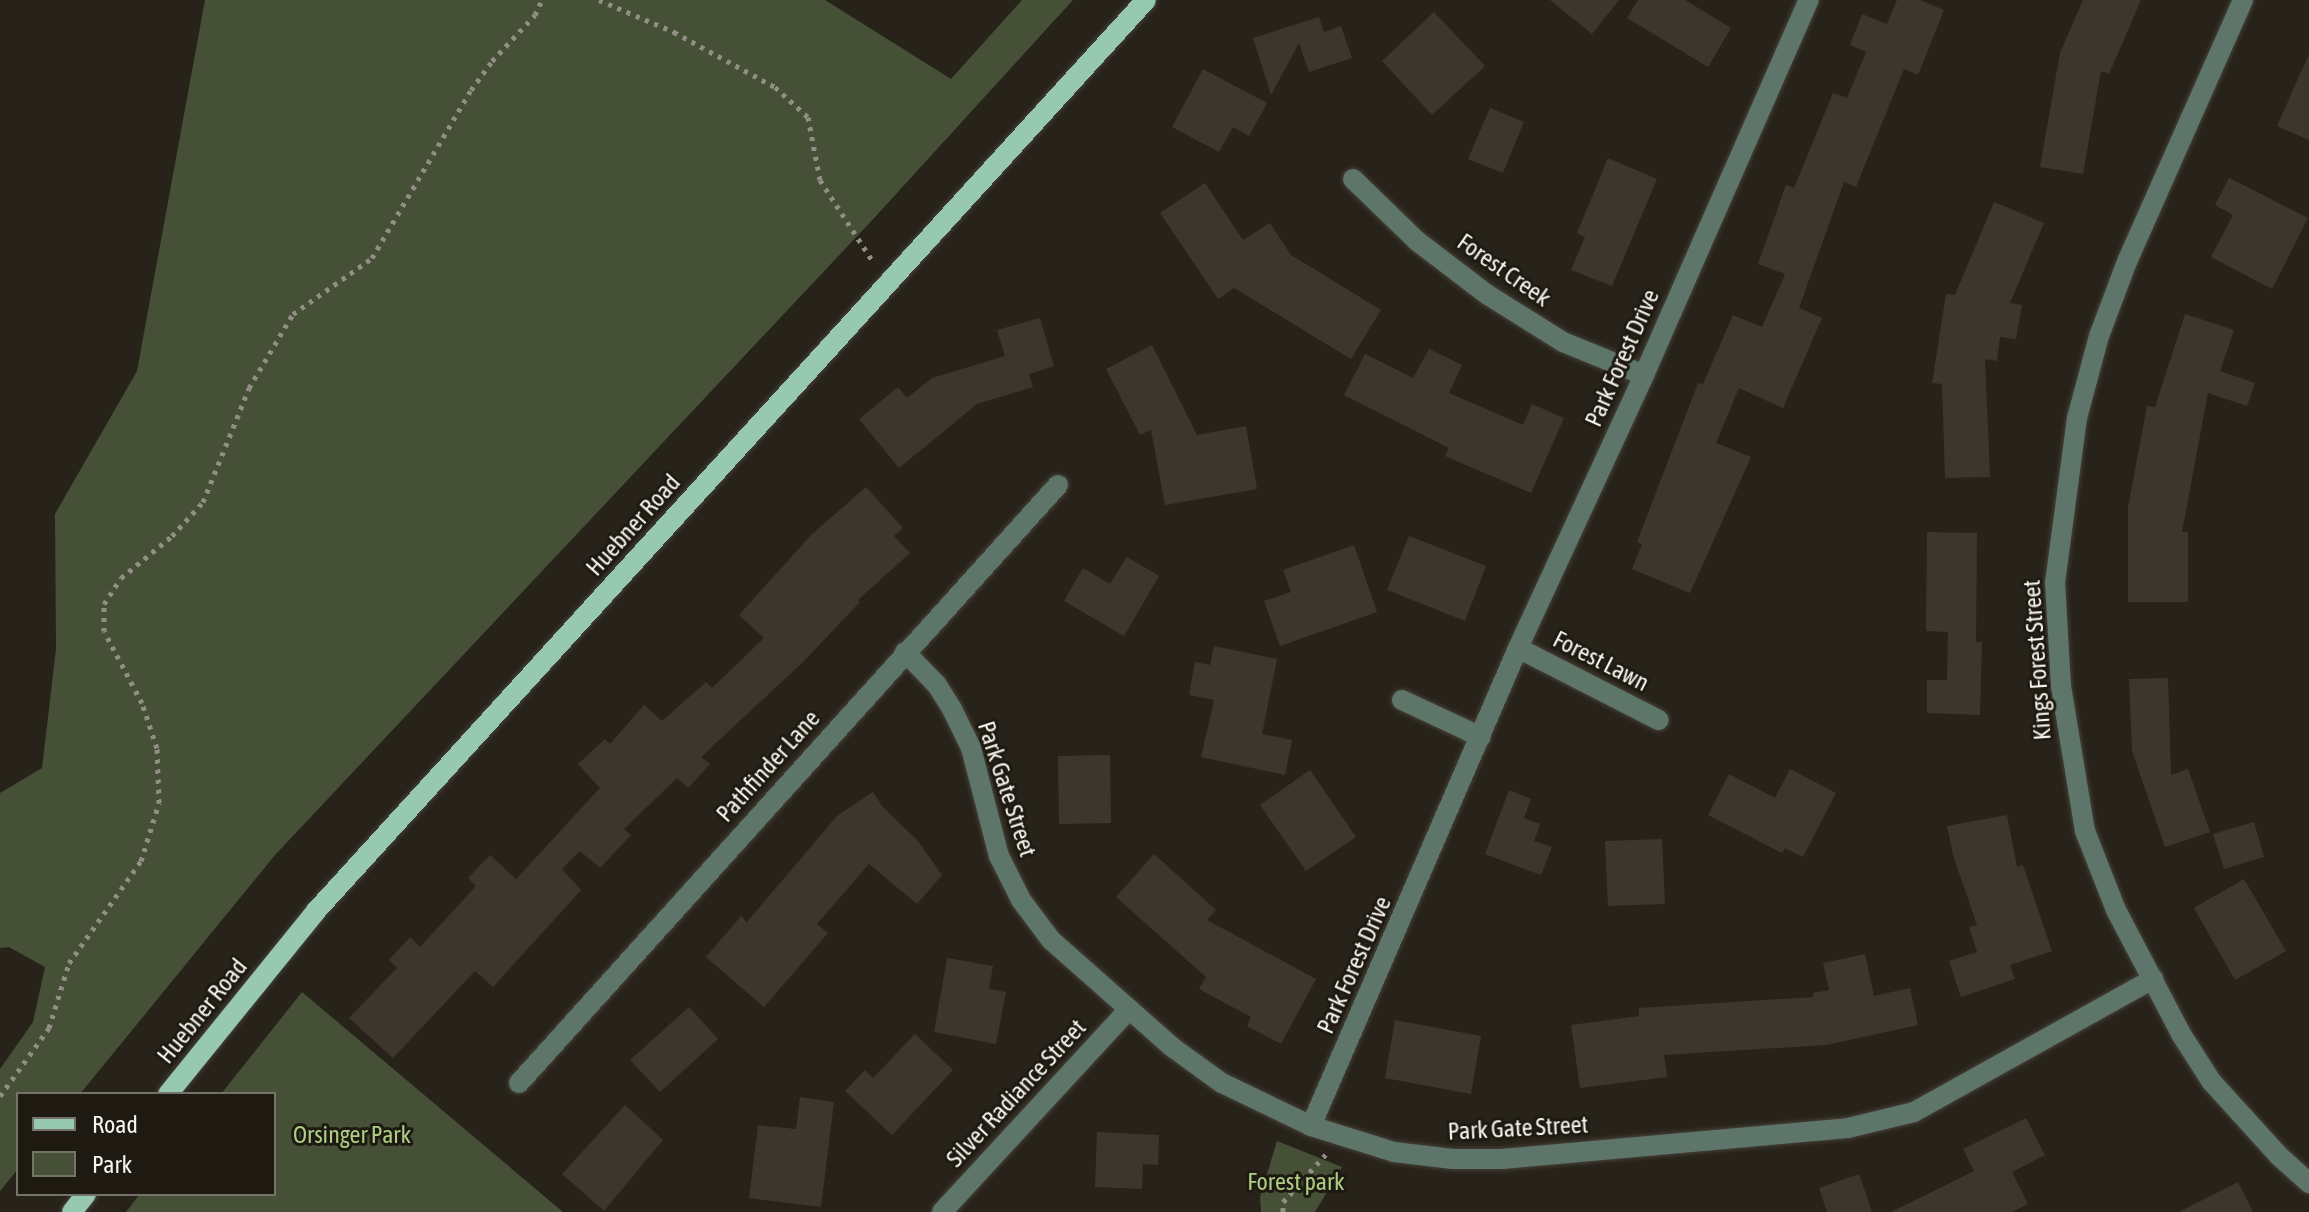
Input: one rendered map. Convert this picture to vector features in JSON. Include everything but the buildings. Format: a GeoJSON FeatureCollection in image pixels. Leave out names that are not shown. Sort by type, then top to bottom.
{"type":"FeatureCollection","features":[{"type":"Feature","properties":{"kind":"main road","name":"Huebner Road"},"geometry":{"type":"LineString","coordinates":[[170,1092],[316,911],[1146,0]]}},
{"type":"Feature","properties":{"kind":"main road"},"geometry":{"type":"LineString","coordinates":[[72,1212],[84,1196]]}},
{"type":"Feature","properties":{"kind":"street","name":"Park Forest Drive"},"geometry":{"type":"LineString","coordinates":[[1311,1126],[1518,648],[1644,375],[1809,0]]}},
{"type":"Feature","properties":{"kind":"street","name":"Kings Forest Street"},"geometry":{"type":"LineString","coordinates":[[2243,0],[2128,259],[2099,336],[2077,418],[2055,582],[2061,686],[2085,831],[2116,910],[2181,1034],[2211,1081],[2278,1155],[2309,1183]]}},
{"type":"Feature","properties":{"kind":"street","name":"Forest Creek"},"geometry":{"type":"LineString","coordinates":[[1353,179],[1417,241],[1488,295],[1563,342],[1644,375]]}},
{"type":"Feature","properties":{"kind":"street","name":"Pathfinder Lane"},"geometry":{"type":"LineString","coordinates":[[519,1083],[1058,485]]}},
{"type":"Feature","properties":{"kind":"street","name":"Forest Lawn"},"geometry":{"type":"LineString","coordinates":[[1518,648],[1659,720]]}},
{"type":"Feature","properties":{"kind":"street","name":"Park Gate Street"},"geometry":{"type":"LineString","coordinates":[[905,652],[937,685],[952,709],[971,748],[999,856],[1021,900],[1051,940],[1172,1047],[1222,1083],[1311,1126],[1394,1152],[1425,1157],[1502,1159],[1848,1128],[1914,1112],[2153,979]]}},
{"type":"Feature","properties":{"kind":"street"},"geometry":{"type":"LineString","coordinates":[[1402,700],[1481,737]]}},
{"type":"Feature","properties":{"kind":"street","name":"Silver Radiance Street"},"geometry":{"type":"LineString","coordinates":[[942,1212],[1129,1009]]}},
{"type":"Feature","properties":{"kind":"path"},"geometry":{"type":"LineString","coordinates":[[0,1096],[49,1028],[69,963],[141,861],[159,803],[157,748],[142,703],[104,631],[104,604],[121,578],[172,536],[203,502],[249,388],[293,314],[372,258],[471,90],[492,61],[535,15],[542,0]]}},
{"type":"Feature","properties":{"kind":"path"},"geometry":{"type":"LineString","coordinates":[[599,0],[674,32],[775,87],[808,117],[820,180],[888,283]]}},
{"type":"Feature","properties":{"kind":"path"},"geometry":{"type":"LineString","coordinates":[[1283,1212],[1283,1202],[1343,1136]]}},
{"type":"Feature","properties":{"kind":"green space"},"geometry":{"type":"Polygon","coordinates":[[[205,0],[825,0],[951,79],[1022,0],[1073,0],[876,216],[275,855],[82,1092],[16,1092],[16,1171],[0,1191],[0,1069],[33,1022],[45,967],[9,947],[0,948],[0,793],[42,768],[56,649],[55,514],[137,371],[205,0]]]}},
{"type":"Feature","properties":{"kind":"green space","name":"Orsinger Park"},"geometry":{"type":"Polygon","coordinates":[[[302,992],[563,1212],[126,1212],[138,1196],[276,1196],[276,1092],[223,1092],[302,992]]]}},
{"type":"Feature","properties":{"kind":"green space","name":"Forest park"},"geometry":{"type":"Polygon","coordinates":[[[1277,1141],[1342,1167],[1315,1212],[1261,1212],[1260,1197],[1277,1141]]]}}]}
